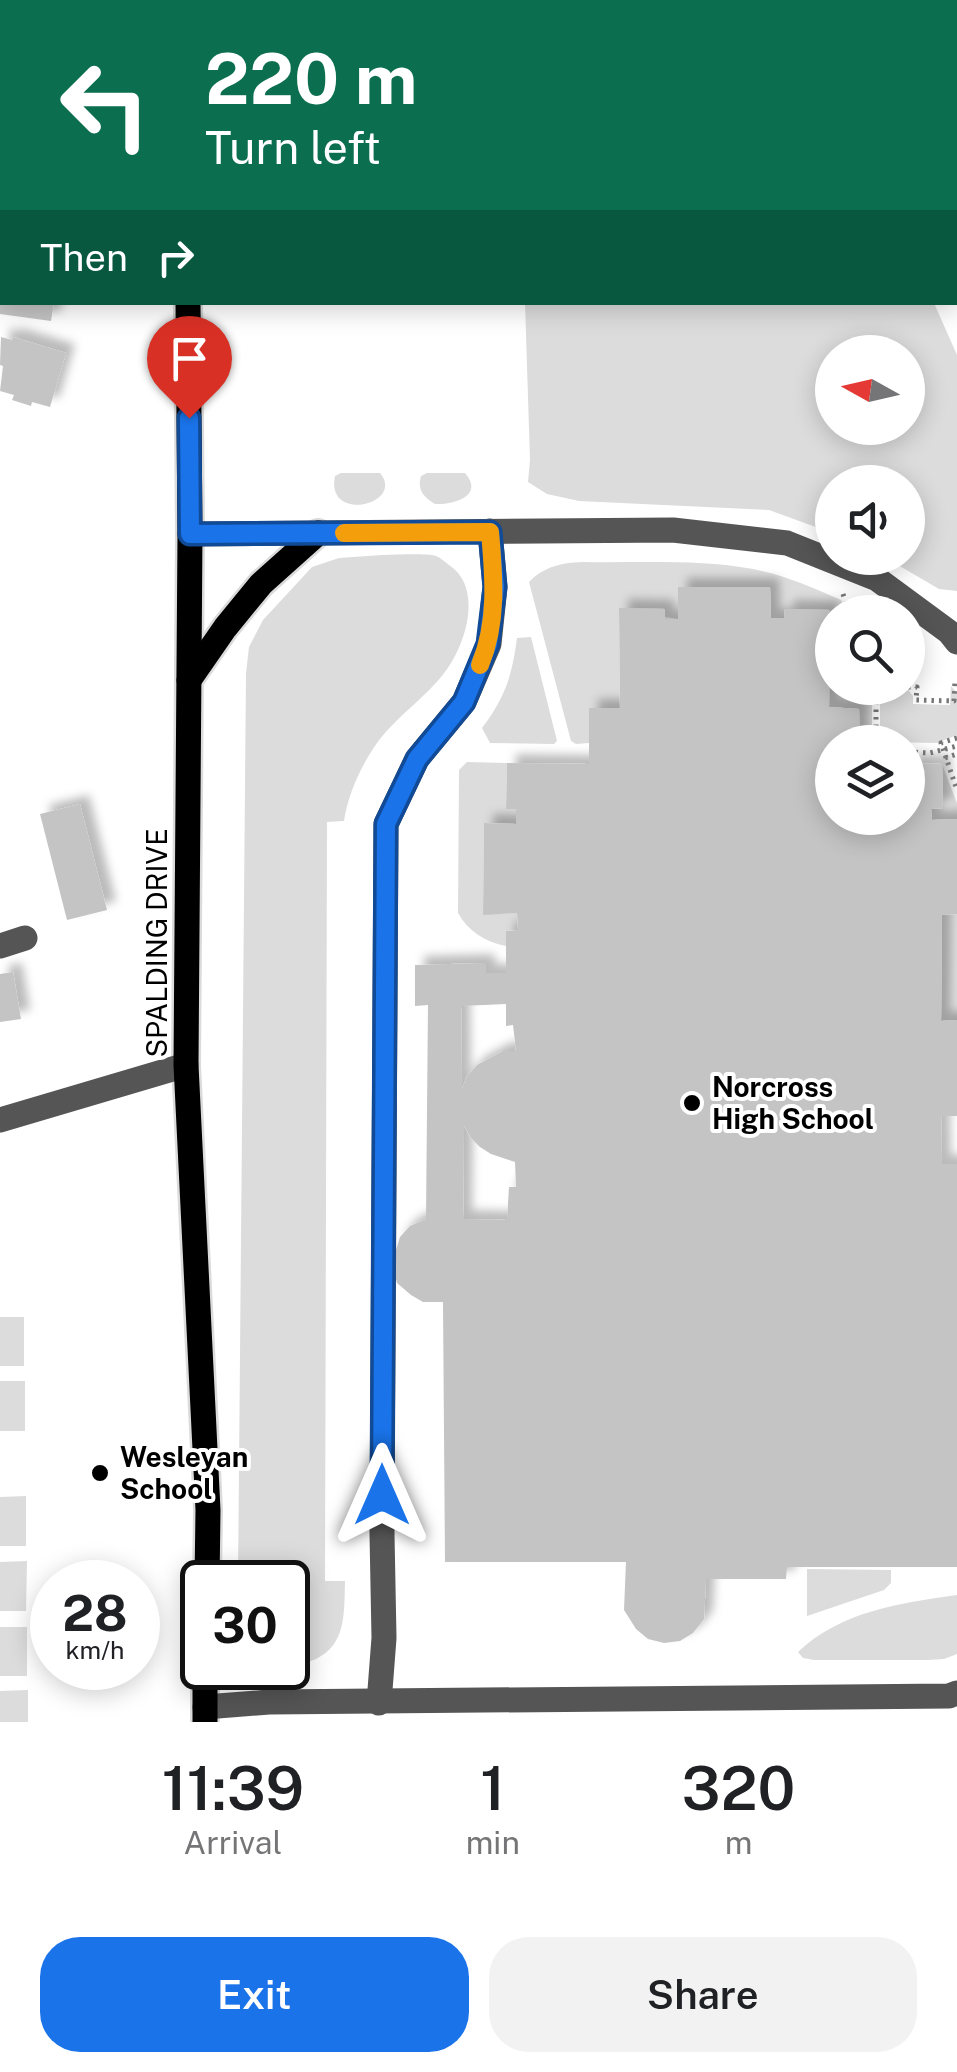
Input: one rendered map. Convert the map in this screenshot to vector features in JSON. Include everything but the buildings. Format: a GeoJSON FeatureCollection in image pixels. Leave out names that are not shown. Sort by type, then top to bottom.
{"type":"FeatureCollection","features":[{"type":"Feature","properties":{"kind":"main road","name":"SPALDING DRIVE"},"geometry":{"type":"LineString","coordinates":[[188,305],[186,1065],[207,1560]]}},
{"type":"Feature","properties":{"kind":"main road"},"geometry":{"type":"LineString","coordinates":[[188,680],[261,584],[318,533]]}},
{"type":"Feature","properties":{"kind":"street"},"geometry":{"type":"LineString","coordinates":[[190,534],[673,530],[787,543],[878,579],[957,642]]}},
{"type":"Feature","properties":{"kind":"street"},"geometry":{"type":"LineString","coordinates":[[380,1703],[384,1638],[386,824],[417,759],[464,702],[488,644],[495,587],[490,532]]}},
{"type":"Feature","properties":{"kind":"street"},"geometry":{"type":"LineString","coordinates":[[0,1120],[186,1065]]}},
{"type":"Feature","properties":{"kind":"street"},"geometry":{"type":"LineString","coordinates":[[205,1714],[269,1702],[957,1693]]}},
{"type":"Feature","properties":{"kind":"path"},"geometry":{"type":"LineString","coordinates":[[925,700],[954,701],[955,680]]}},
{"type":"Feature","properties":{"kind":"path"},"geometry":{"type":"LineString","coordinates":[[944,754],[957,742]]}},
{"type":"Feature","properties":{"kind":"path"},"geometry":{"type":"LineString","coordinates":[[925,753],[957,754]]}},
{"type":"Feature","properties":{"kind":"path"},"geometry":{"type":"LineString","coordinates":[[944,754],[957,790]]}},
{"type":"Feature","properties":{"kind":"shaded area"},"geometry":{"type":"Polygon","coordinates":[[[525,305],[935,305],[957,355],[957,591],[939,589],[915,575],[925,575],[925,465],[815,465],[815,527],[769,510],[579,501],[547,494],[528,482],[525,305]]]}},
{"type":"Feature","properties":{"kind":"shaded area"},"geometry":{"type":"Polygon","coordinates":[[[380,473],[385,484],[383,493],[364,504],[341,500],[335,491],[335,476],[380,473]]]}},
{"type":"Feature","properties":{"kind":"shaded area"},"geometry":{"type":"Polygon","coordinates":[[[465,473],[470,481],[469,493],[458,501],[435,504],[421,489],[421,476],[465,473]]]}},
{"type":"Feature","properties":{"kind":"shaded area"},"geometry":{"type":"Polygon","coordinates":[[[436,556],[459,574],[465,585],[468,612],[451,663],[377,743],[356,780],[344,821],[327,822],[325,1581],[345,1581],[340,1633],[329,1650],[310,1661],[310,1560],[238,1560],[246,673],[249,647],[263,620],[312,567],[339,558],[436,556]]]}},
{"type":"Feature","properties":{"kind":"shaded area"},"geometry":{"type":"Polygon","coordinates":[[[568,563],[732,566],[787,578],[829,595],[815,595],[815,610],[785,609],[784,618],[771,618],[770,587],[678,619],[619,609],[620,708],[589,708],[589,743],[576,744],[571,741],[529,582],[541,572],[568,563]]]}},
{"type":"Feature","properties":{"kind":"shaded area"},"geometry":{"type":"Polygon","coordinates":[[[531,637],[557,741],[490,743],[482,728],[506,686],[517,638],[531,637]]]}},
{"type":"Feature","properties":{"kind":"shaded area"},"geometry":{"type":"Polygon","coordinates":[[[951,686],[957,693],[957,735],[937,743],[925,743],[925,725],[880,725],[880,705],[950,705],[951,686]]]}},
{"type":"Feature","properties":{"kind":"shaded area"},"geometry":{"type":"Polygon","coordinates":[[[872,705],[872,725],[859,725],[858,709],[829,707],[872,705]]]}},
{"type":"Feature","properties":{"kind":"shaded area"},"geometry":{"type":"Polygon","coordinates":[[[467,762],[507,763],[506,808],[516,809],[516,824],[484,823],[483,914],[517,913],[518,930],[506,931],[506,946],[478,935],[458,913],[459,770],[467,762]]]}},
{"type":"Feature","properties":{"kind":"shaded area"},"geometry":{"type":"Polygon","coordinates":[[[942,764],[957,803],[957,819],[932,820],[931,809],[943,808],[942,764]]]}},
{"type":"Feature","properties":{"kind":"shaded area"},"geometry":{"type":"Polygon","coordinates":[[[957,914],[957,1020],[941,1021],[942,915],[957,914]]]}},
{"type":"Feature","properties":{"kind":"shaded area"},"geometry":{"type":"Polygon","coordinates":[[[0,1317],[24,1317],[24,1366],[0,1366],[0,1317]]]}},
{"type":"Feature","properties":{"kind":"shaded area"},"geometry":{"type":"Polygon","coordinates":[[[0,1381],[25,1381],[25,1431],[0,1431],[0,1381]]]}},
{"type":"Feature","properties":{"kind":"shaded area"},"geometry":{"type":"Polygon","coordinates":[[[26,1496],[26,1546],[0,1546],[0,1497],[26,1496]]]}},
{"type":"Feature","properties":{"kind":"shaded area"},"geometry":{"type":"Polygon","coordinates":[[[27,1561],[26,1611],[0,1611],[0,1562],[27,1561]]]}},
{"type":"Feature","properties":{"kind":"shaded area"},"geometry":{"type":"Polygon","coordinates":[[[807,1569],[891,1570],[891,1583],[884,1590],[807,1616],[807,1569]]]}},
{"type":"Feature","properties":{"kind":"shaded area"},"geometry":{"type":"Polygon","coordinates":[[[957,1595],[957,1654],[944,1659],[814,1660],[803,1658],[798,1652],[852,1618],[957,1595]]]}},
{"type":"Feature","properties":{"kind":"shaded area"},"geometry":{"type":"Polygon","coordinates":[[[0,1627],[27,1627],[27,1676],[0,1676],[0,1627]]]}},
{"type":"Feature","properties":{"kind":"shaded area"},"geometry":{"type":"Polygon","coordinates":[[[28,1690],[28,1722],[0,1722],[0,1691],[28,1690]]]}},
{"type":"Feature","properties":{"kind":"slow traffic"},"geometry":{"type":"LineString","coordinates":[[344,533],[490,532],[495,587],[488,644],[480,665]]}},
{"type":"Feature","properties":{"kind":"place","name":"Norcross High School"},"geometry":{"type":"Point","coordinates":[692,1103]}},
{"type":"Feature","properties":{"kind":"place","name":"Wesleyan School"},"geometry":{"type":"Point","coordinates":[100,1473]}},
{"type":"Feature","properties":{"kind":"route"},"geometry":{"type":"LineString","coordinates":[[189,418],[190,534],[490,532],[495,587],[488,644],[464,702],[417,759],[386,824],[382,1495]]}}]}
